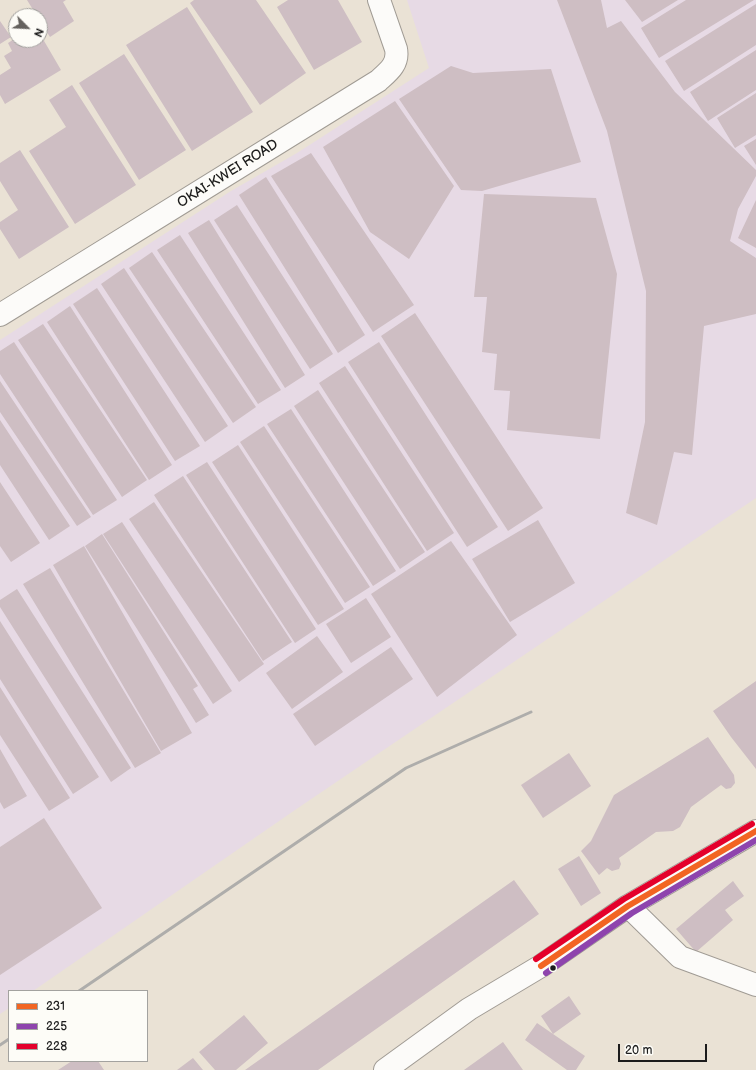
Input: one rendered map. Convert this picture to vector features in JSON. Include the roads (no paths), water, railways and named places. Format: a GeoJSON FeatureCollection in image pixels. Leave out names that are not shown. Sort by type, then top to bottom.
{"type":"FeatureCollection","features":[{"type":"Feature","properties":{"kind":"street","name":"OKAI-KWEI ROAD"},"geometry":{"type":"LineString","coordinates":[[0,315],[378,81],[394,66],[398,55],[379,0]]}},
{"type":"Feature","properties":{"kind":"street"},"geometry":{"type":"LineString","coordinates":[[385,1070],[470,1009],[541,966],[628,906],[756,831]]}},
{"type":"Feature","properties":{"kind":"street"},"geometry":{"type":"LineString","coordinates":[[628,906],[680,957],[756,985]]}},
{"type":"Feature","properties":{"kind":"railway"},"geometry":{"type":"LineString","coordinates":[[80,990],[406,768],[531,712]]}},
{"type":"Feature","properties":{"kind":"railway"},"geometry":{"type":"LineString","coordinates":[[0,1045],[8,1040]]}}]}
